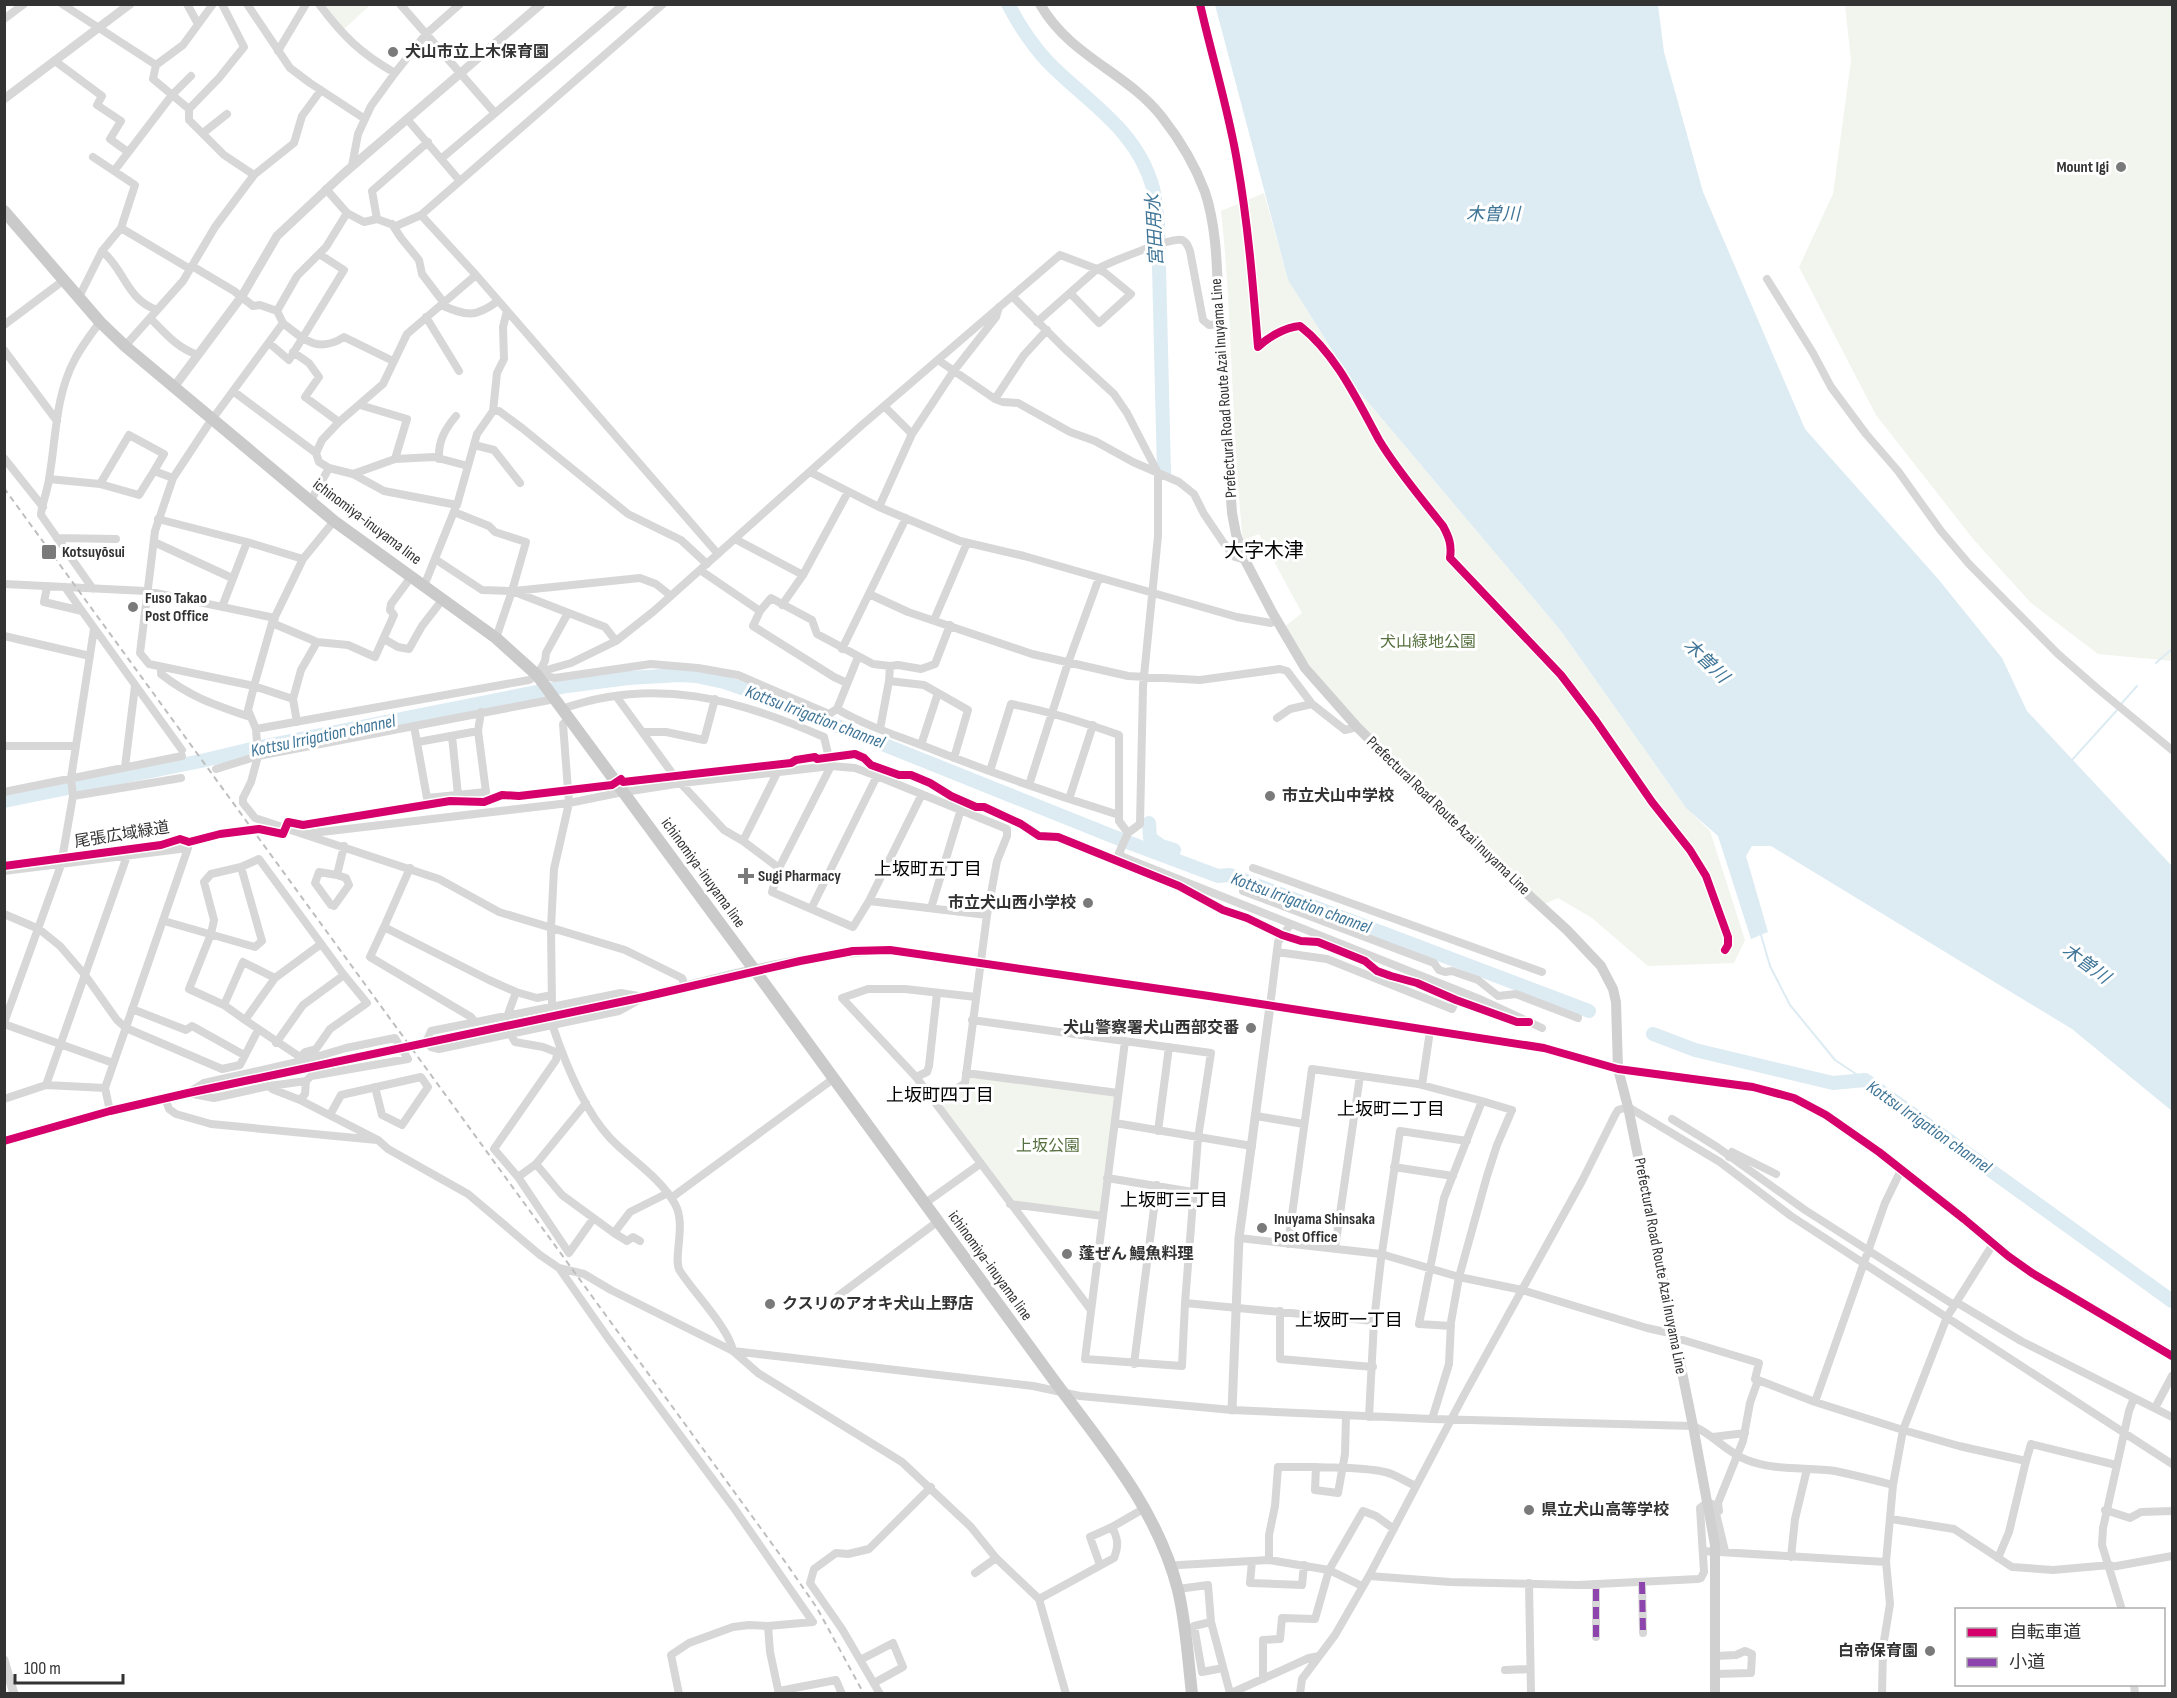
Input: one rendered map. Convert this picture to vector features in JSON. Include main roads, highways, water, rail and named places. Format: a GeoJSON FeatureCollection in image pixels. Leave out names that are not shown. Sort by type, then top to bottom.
{"type":"FeatureCollection","features":[{"type":"Feature","properties":{"kind":"main road","name":"Prefectural Road Route Azai Inuyama Line"},"geometry":{"type":"LineString","coordinates":[[1040,4],[1051,23],[1071,44],[1136,91],[1160,115],[1190,160],[1205,194],[1210,217],[1220,324],[1232,513],[1245,560],[1277,620],[1305,668],[1357,727],[1509,877],[1567,930],[1600,966],[1613,989],[1616,1002],[1618,1070],[1628,1107],[1715,1544],[1715,1694]]}},
{"type":"Feature","properties":{"kind":"main road","name":"ichinomiya-inuyama line"},"geometry":{"type":"LineString","coordinates":[[6,217],[100,322],[125,346],[310,502],[496,638],[537,675],[1076,1408],[1145,1508],[1160,1537],[1178,1589],[1192,1694]]}},
{"type":"Feature","properties":{"kind":"water","name":"木曽川"},"geometry":{"type":"Polygon","coordinates":[[[1215,5],[1658,5],[1664,52],[1703,192],[1805,429],[1939,580],[2002,658],[2027,711],[2172,866],[2172,1111],[2072,1029],[1771,846],[1752,846],[1746,856],[1768,932],[1751,939],[1718,836],[1686,808],[1561,631],[1357,389],[1288,280],[1215,5]]]}},
{"type":"Feature","properties":{"kind":"waterway","name":"宮田用水"},"geometry":{"type":"LineString","coordinates":[[1008,4],[1042,55],[1123,133],[1145,167],[1153,188],[1158,225],[1164,473]]}},
{"type":"Feature","properties":{"kind":"waterway"},"geometry":{"type":"LineString","coordinates":[[2156,663],[2172,649]]}},
{"type":"Feature","properties":{"kind":"waterway","name":"Kottsu Irrigation channel"},"geometry":{"type":"LineString","coordinates":[[4,801],[567,686],[628,678],[696,676],[750,691],[1122,840],[1218,876],[1230,875],[1589,1011]]}},
{"type":"Feature","properties":{"kind":"waterway"},"geometry":{"type":"LineString","coordinates":[[2121,704],[2137,686]]}},
{"type":"Feature","properties":{"kind":"waterway"},"geometry":{"type":"LineString","coordinates":[[2072,760],[2118,709]]}},
{"type":"Feature","properties":{"kind":"waterway","name":"宮田用水"},"geometry":{"type":"LineString","coordinates":[[1149,823],[1150,838],[1161,846],[1174,850]]}},
{"type":"Feature","properties":{"kind":"waterway"},"geometry":{"type":"LineString","coordinates":[[1761,935],[1770,966],[1790,1005],[1835,1060],[1865,1080]]}},
{"type":"Feature","properties":{"kind":"waterway","name":"Kottsu Irrigation channel"},"geometry":{"type":"LineString","coordinates":[[1653,1034],[1695,1050],[1833,1083],[1865,1080],[2172,1301]]}},
{"type":"Feature","properties":{"kind":"railway"},"geometry":{"type":"LineString","coordinates":[[4,488],[786,1563],[817,1608],[864,1694]]}},
{"type":"Feature","properties":{"kind":"place","name":"犬山市立上木保育園"},"geometry":{"type":"Point","coordinates":[393,52]}},
{"type":"Feature","properties":{"kind":"place","name":"Mount Igi"},"geometry":{"type":"Point","coordinates":[2121,167]}},
{"type":"Feature","properties":{"kind":"place","name":"Kotsuyōsui"},"geometry":{"type":"Point","coordinates":[49,552]}},
{"type":"Feature","properties":{"kind":"place","name":"Fuso Takao Post Office"},"geometry":{"type":"Point","coordinates":[133,607]}},
{"type":"Feature","properties":{"kind":"place","name":"市立犬山中学校"},"geometry":{"type":"Point","coordinates":[1270,796]}},
{"type":"Feature","properties":{"kind":"place","name":"Sugi Pharmacy"},"geometry":{"type":"Point","coordinates":[746,876]}},
{"type":"Feature","properties":{"kind":"place","name":"市立犬山西小学校"},"geometry":{"type":"Point","coordinates":[1088,903]}},
{"type":"Feature","properties":{"kind":"place","name":"犬山警察署犬山西部交番"},"geometry":{"type":"Point","coordinates":[1251,1028]}},
{"type":"Feature","properties":{"kind":"place","name":"Inuyama Shinsaka Post Office"},"geometry":{"type":"Point","coordinates":[1262,1228]}},
{"type":"Feature","properties":{"kind":"place","name":"蓬ぜん 鰻魚料理"},"geometry":{"type":"Point","coordinates":[1067,1254]}},
{"type":"Feature","properties":{"kind":"place","name":"クスリのアオキ犬山上野店"},"geometry":{"type":"Point","coordinates":[770,1304]}},
{"type":"Feature","properties":{"kind":"place","name":"県立犬山高等学校"},"geometry":{"type":"Point","coordinates":[1529,1510]}},
{"type":"Feature","properties":{"kind":"place","name":"白帝保育園"},"geometry":{"type":"Point","coordinates":[1930,1651]}},
{"type":"Feature","properties":{"kind":"district","name":"大字木津"},"geometry":{"type":"Point","coordinates":[1264,551]}},
{"type":"Feature","properties":{"kind":"district","name":"上坂町五丁目"},"geometry":{"type":"Point","coordinates":[928,869]}},
{"type":"Feature","properties":{"kind":"district","name":"上坂町四丁目"},"geometry":{"type":"Point","coordinates":[940,1095]}},
{"type":"Feature","properties":{"kind":"district","name":"上坂町二丁目"},"geometry":{"type":"Point","coordinates":[1391,1109]}},
{"type":"Feature","properties":{"kind":"district","name":"上坂町三丁目"},"geometry":{"type":"Point","coordinates":[1174,1200]}},
{"type":"Feature","properties":{"kind":"district","name":"上坂町一丁目"},"geometry":{"type":"Point","coordinates":[1349,1320]}},
{"type":"Feature","properties":{"kind":"park label","name":"犬山緑地公園"},"geometry":{"type":"Point","coordinates":[1428,642]}},
{"type":"Feature","properties":{"kind":"park label","name":"上坂公園"},"geometry":{"type":"Point","coordinates":[1048,1146]}}]}
